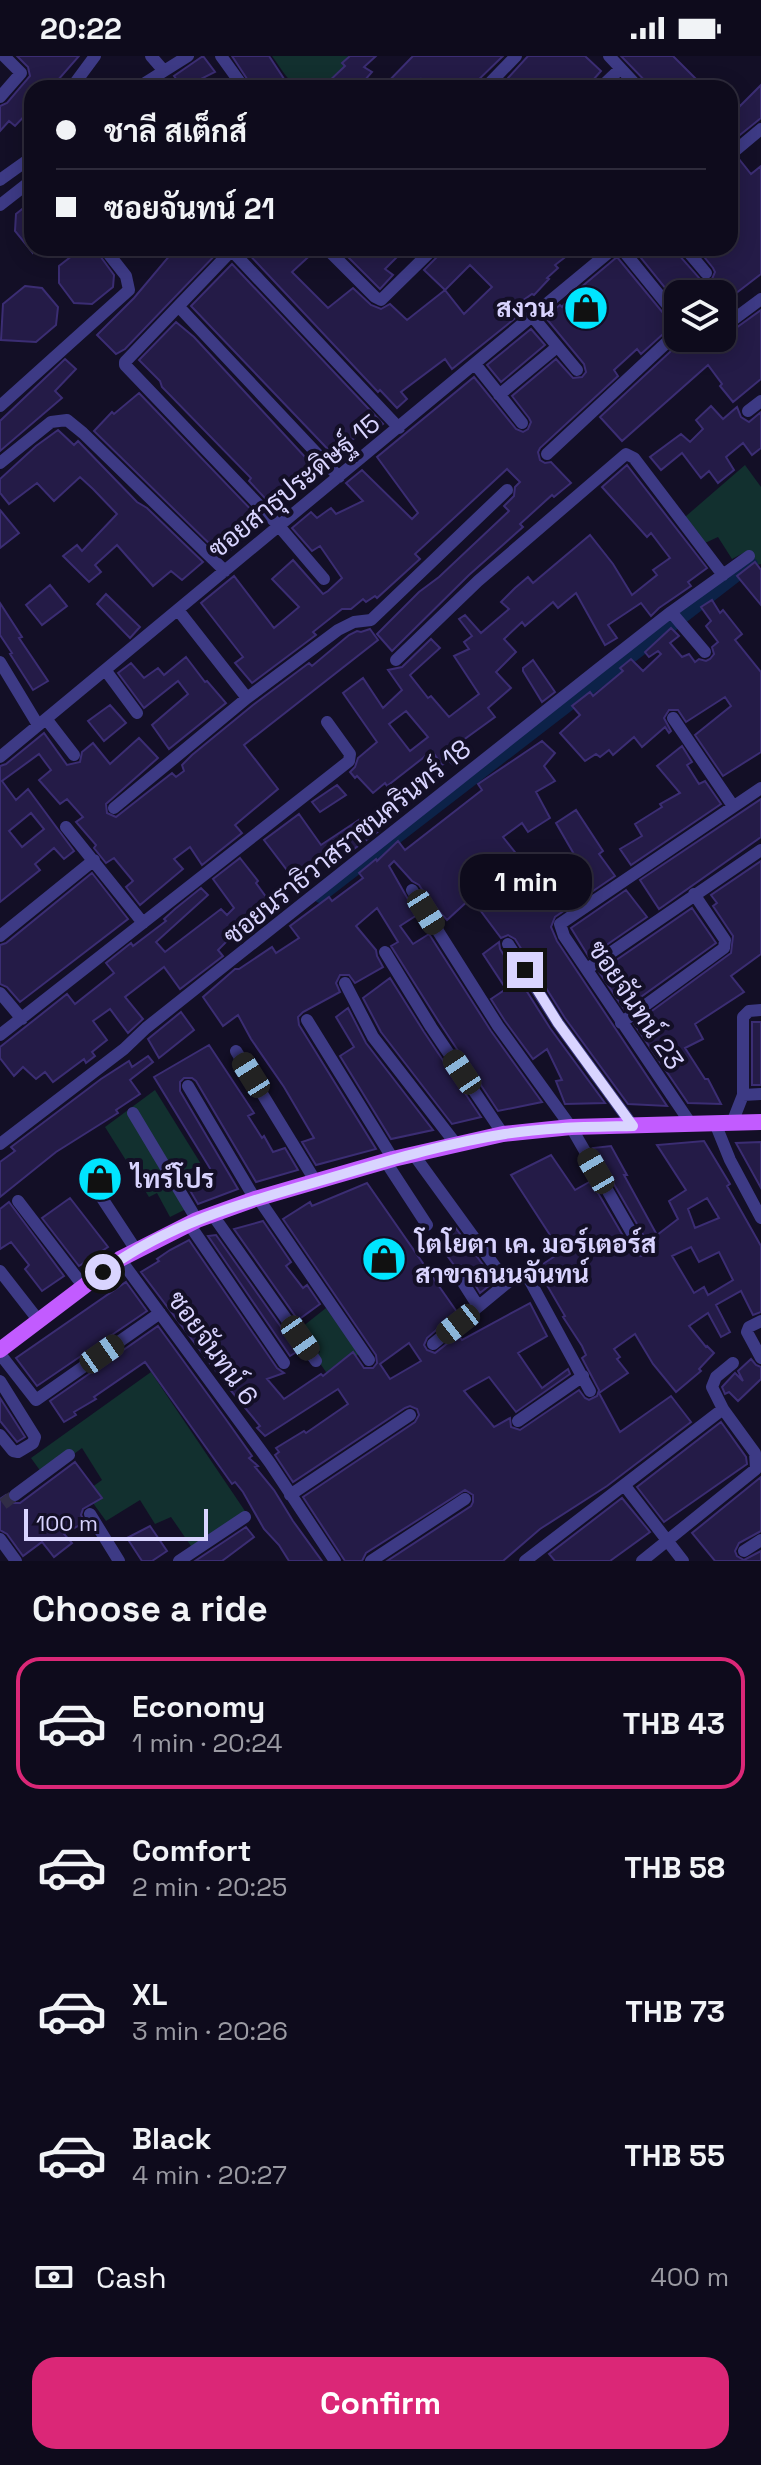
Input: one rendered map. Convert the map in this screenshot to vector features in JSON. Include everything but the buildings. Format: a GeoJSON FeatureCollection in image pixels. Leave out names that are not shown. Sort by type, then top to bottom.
{"type":"FeatureCollection","features":[{"type":"Feature","properties":{"kind":"main road"},"geometry":{"type":"LineString","coordinates":[[0,1352],[120,1259],[199,1220],[257,1198],[389,1161],[503,1134],[571,1127],[761,1122]]}},
{"type":"Feature","properties":{"kind":"street"},"geometry":{"type":"LineString","coordinates":[[0,97],[21,73],[4,56]]}},
{"type":"Feature","properties":{"kind":"street"},"geometry":{"type":"LineString","coordinates":[[77,80],[95,56]]}},
{"type":"Feature","properties":{"kind":"street"},"geometry":{"type":"LineString","coordinates":[[151,56],[164,71]]}},
{"type":"Feature","properties":{"kind":"street"},"geometry":{"type":"LineString","coordinates":[[150,80],[188,56]]}},
{"type":"Feature","properties":{"kind":"street"},"geometry":{"type":"LineString","coordinates":[[221,56],[238,80]]}},
{"type":"Feature","properties":{"kind":"street"},"geometry":{"type":"LineString","coordinates":[[493,80],[516,56]]}},
{"type":"Feature","properties":{"kind":"street"},"geometry":{"type":"LineString","coordinates":[[609,56],[631,80]]}},
{"type":"Feature","properties":{"kind":"street"},"geometry":{"type":"LineString","coordinates":[[608,80],[620,69]]}},
{"type":"Feature","properties":{"kind":"street"},"geometry":{"type":"LineString","coordinates":[[738,148],[761,129]]}},
{"type":"Feature","properties":{"kind":"street"},"geometry":{"type":"LineString","coordinates":[[0,180],[24,163]]}},
{"type":"Feature","properties":{"kind":"street"},"geometry":{"type":"LineString","coordinates":[[0,205],[24,186]]}},
{"type":"Feature","properties":{"kind":"street"},"geometry":{"type":"LineString","coordinates":[[0,406],[129,290],[126,276],[110,256]]}},
{"type":"Feature","properties":{"kind":"street"},"geometry":{"type":"LineString","coordinates":[[226,256],[125,365],[278,525],[324,579]]}},
{"type":"Feature","properties":{"kind":"street"},"geometry":{"type":"LineString","coordinates":[[239,256],[399,428]]}},
{"type":"Feature","properties":{"kind":"street"},"geometry":{"type":"LineString","coordinates":[[334,256],[381,300],[426,256]]}},
{"type":"Feature","properties":{"kind":"street","name":"ซอยสาธุประดิษฐ์ 15"},"geometry":{"type":"LineString","coordinates":[[0,757],[604,256]]}},
{"type":"Feature","properties":{"kind":"street"},"geometry":{"type":"LineString","coordinates":[[628,256],[664,301]]}},
{"type":"Feature","properties":{"kind":"street"},"geometry":{"type":"LineString","coordinates":[[692,256],[706,273]]}},
{"type":"Feature","properties":{"kind":"street"},"geometry":{"type":"LineString","coordinates":[[736,319],[758,306]]}},
{"type":"Feature","properties":{"kind":"street"},"geometry":{"type":"LineString","coordinates":[[179,307],[339,477]]}},
{"type":"Feature","properties":{"kind":"street"},"geometry":{"type":"LineString","coordinates":[[532,316],[577,370]]}},
{"type":"Feature","properties":{"kind":"street"},"geometry":{"type":"LineString","coordinates":[[547,454],[664,345]]}},
{"type":"Feature","properties":{"kind":"street"},"geometry":{"type":"LineString","coordinates":[[499,395],[557,347]]}},
{"type":"Feature","properties":{"kind":"street"},"geometry":{"type":"LineString","coordinates":[[475,364],[522,423]]}},
{"type":"Feature","properties":{"kind":"street"},"geometry":{"type":"LineString","coordinates":[[748,411],[761,401]]}},
{"type":"Feature","properties":{"kind":"street"},"geometry":{"type":"LineString","coordinates":[[0,463],[51,422],[67,420],[225,571]]}},
{"type":"Feature","properties":{"kind":"street"},"geometry":{"type":"LineString","coordinates":[[396,660],[478,581],[626,454],[634,458],[723,575]]}},
{"type":"Feature","properties":{"kind":"street"},"geometry":{"type":"LineString","coordinates":[[114,808],[247,698],[344,626],[371,620],[507,490]]}},
{"type":"Feature","properties":{"kind":"street","name":"ซอยนราธิวาสราชนครินทร์ 18"},"geometry":{"type":"LineString","coordinates":[[0,1144],[124,1049],[146,1028],[671,612],[749,556]]}},
{"type":"Feature","properties":{"kind":"street"},"geometry":{"type":"LineString","coordinates":[[178,610],[247,698]]}},
{"type":"Feature","properties":{"kind":"street"},"geometry":{"type":"LineString","coordinates":[[671,612],[705,652]]}},
{"type":"Feature","properties":{"kind":"street"},"geometry":{"type":"LineString","coordinates":[[0,662],[43,722],[74,755]]}},
{"type":"Feature","properties":{"kind":"street"},"geometry":{"type":"LineString","coordinates":[[106,671],[137,713]]}},
{"type":"Feature","properties":{"kind":"street"},"geometry":{"type":"LineString","coordinates":[[673,718],[733,806]]}},
{"type":"Feature","properties":{"kind":"street"},"geometry":{"type":"LineString","coordinates":[[0,1035],[350,758],[327,722]]}},
{"type":"Feature","properties":{"kind":"street","name":"ซอยจันทน์ 23"},"geometry":{"type":"LineString","coordinates":[[691,1124],[560,931],[560,924],[761,788]]}},
{"type":"Feature","properties":{"kind":"street"},"geometry":{"type":"LineString","coordinates":[[66,827],[143,923]]}},
{"type":"Feature","properties":{"kind":"street"},"geometry":{"type":"LineString","coordinates":[[587,969],[761,850]]}},
{"type":"Feature","properties":{"kind":"street"},"geometry":{"type":"LineString","coordinates":[[0,936],[94,860]]}},
{"type":"Feature","properties":{"kind":"street"},"geometry":{"type":"LineString","coordinates":[[412,890],[498,1026],[571,1127],[640,1247]]}},
{"type":"Feature","properties":{"kind":"street"},"geometry":{"type":"LineString","coordinates":[[621,1023],[724,948],[725,940],[694,894]]}},
{"type":"Feature","properties":{"kind":"street"},"geometry":{"type":"LineString","coordinates":[[508,944],[558,1023],[633,1126]]}},
{"type":"Feature","properties":{"kind":"street"},"geometry":{"type":"LineString","coordinates":[[385,952],[503,1134]]}},
{"type":"Feature","properties":{"kind":"street"},"geometry":{"type":"LineString","coordinates":[[345,983],[373,1037],[456,1144]]}},
{"type":"Feature","properties":{"kind":"street"},"geometry":{"type":"LineString","coordinates":[[0,993],[22,1019]]}},
{"type":"Feature","properties":{"kind":"street"},"geometry":{"type":"LineString","coordinates":[[761,1010],[749,1011],[743,1017],[743,1095],[724,1123],[730,1160],[761,1218]]}},
{"type":"Feature","properties":{"kind":"street"},"geometry":{"type":"LineString","coordinates":[[307,1020],[427,1225]]}},
{"type":"Feature","properties":{"kind":"street"},"geometry":{"type":"LineString","coordinates":[[236,1051],[316,1182]]}},
{"type":"Feature","properties":{"kind":"street"},"geometry":{"type":"LineString","coordinates":[[188,1086],[257,1198],[369,1360]]}},
{"type":"Feature","properties":{"kind":"street"},"geometry":{"type":"LineString","coordinates":[[743,1095],[761,1094]]}},
{"type":"Feature","properties":{"kind":"street"},"geometry":{"type":"LineString","coordinates":[[133,1113],[284,1363]]}},
{"type":"Feature","properties":{"kind":"street"},"geometry":{"type":"LineString","coordinates":[[414,1155],[507,1283]]}},
{"type":"Feature","properties":{"kind":"street"},"geometry":{"type":"LineString","coordinates":[[96,1189],[136,1250]]}},
{"type":"Feature","properties":{"kind":"street"},"geometry":{"type":"LineString","coordinates":[[18,1201],[84,1287]]}},
{"type":"Feature","properties":{"kind":"street"},"geometry":{"type":"LineString","coordinates":[[199,1220],[316,1361]]}},
{"type":"Feature","properties":{"kind":"street","name":"ซอยจันทน์ 6"},"geometry":{"type":"LineString","coordinates":[[120,1259],[270,1463],[335,1561]]}},
{"type":"Feature","properties":{"kind":"street"},"geometry":{"type":"LineString","coordinates":[[0,1271],[39,1321]]}},
{"type":"Feature","properties":{"kind":"street"},"geometry":{"type":"LineString","coordinates":[[457,1273],[478,1306]]}},
{"type":"Feature","properties":{"kind":"street"},"geometry":{"type":"LineString","coordinates":[[433,1344],[507,1283],[518,1276],[525,1276],[590,1391]]}},
{"type":"Feature","properties":{"kind":"street"},"geometry":{"type":"LineString","coordinates":[[0,1352],[36,1400],[160,1313]]}},
{"type":"Feature","properties":{"kind":"street"},"geometry":{"type":"LineString","coordinates":[[761,1321],[747,1330],[761,1358]]}},
{"type":"Feature","properties":{"kind":"street"},"geometry":{"type":"LineString","coordinates":[[642,1561],[756,1469],[755,1453],[723,1409],[712,1387],[716,1377],[733,1363]]}},
{"type":"Feature","properties":{"kind":"street"},"geometry":{"type":"LineString","coordinates":[[518,1421],[583,1376]]}},
{"type":"Feature","properties":{"kind":"street"},"geometry":{"type":"LineString","coordinates":[[0,1381],[35,1437],[33,1443],[18,1452],[13,1451],[0,1435]]}},
{"type":"Feature","properties":{"kind":"street"},"geometry":{"type":"LineString","coordinates":[[532,1559],[723,1409]]}},
{"type":"Feature","properties":{"kind":"street"},"geometry":{"type":"LineString","coordinates":[[290,1495],[410,1415]]}},
{"type":"Feature","properties":{"kind":"street"},"geometry":{"type":"LineString","coordinates":[[15,1495],[69,1455]]}},
{"type":"Feature","properties":{"kind":"street"},"geometry":{"type":"LineString","coordinates":[[625,1486],[683,1561]]}},
{"type":"Feature","properties":{"kind":"street"},"geometry":{"type":"LineString","coordinates":[[371,1561],[465,1499]]}},
{"type":"Feature","properties":{"kind":"street"},"geometry":{"type":"LineString","coordinates":[[90,1514],[119,1561]]}},
{"type":"Feature","properties":{"kind":"street"},"geometry":{"type":"LineString","coordinates":[[179,1561],[245,1517]]}},
{"type":"Feature","properties":{"kind":"street"},"geometry":{"type":"LineString","coordinates":[[0,1539],[16,1561]]}},
{"type":"Feature","properties":{"kind":"street"},"geometry":{"type":"LineString","coordinates":[[744,1551],[761,1540]]}},
{"type":"Feature","properties":{"kind":"green space"},"geometry":{"type":"Polygon","coordinates":[[[272,56],[356,56],[330,80],[290,80],[272,56]]]}},
{"type":"Feature","properties":{"kind":"green space"},"geometry":{"type":"Polygon","coordinates":[[[745,465],[761,487],[761,564],[757,565],[747,551],[732,559],[718,537],[705,543],[685,517],[745,465]]]}},
{"type":"Feature","properties":{"kind":"green space"},"geometry":{"type":"Polygon","coordinates":[[[155,1090],[201,1164],[170,1179],[186,1209],[170,1217],[157,1193],[149,1197],[105,1127],[155,1090]]]}},
{"type":"Feature","properties":{"kind":"green space"},"geometry":{"type":"Polygon","coordinates":[[[326,1308],[359,1354],[328,1375],[315,1356],[320,1352],[302,1327],[326,1308]]]}},
{"type":"Feature","properties":{"kind":"green space"},"geometry":{"type":"Polygon","coordinates":[[[151,1372],[245,1511],[193,1549],[171,1517],[155,1524],[140,1500],[106,1521],[85,1492],[102,1480],[82,1448],[44,1476],[31,1458],[151,1372]]]}},
{"type":"Feature","properties":{"kind":"waterway"},"geometry":{"type":"LineString","coordinates":[[320,897],[752,564]]}},
{"type":"Feature","properties":{"kind":"tunnel"},"geometry":{"type":"LineString","coordinates":[[3,1504],[15,1495]]}},
{"type":"Feature","properties":{"kind":"place","name":"สงวน"},"geometry":{"type":"Point","coordinates":[586,308]}},
{"type":"Feature","properties":{"kind":"place","name":"ไทร์โปร"},"geometry":{"type":"Point","coordinates":[100,1179]}},
{"type":"Feature","properties":{"kind":"place","name":"โตโยตา เค. มอร์เตอร์ส สาขาถนนจันทน์"},"geometry":{"type":"Point","coordinates":[384,1259]}},
{"type":"Feature","properties":{"kind":"route"},"geometry":{"type":"LineString","coordinates":[[103,1272],[136,1250],[212,1214],[393,1159],[539,1129],[633,1126],[558,1023],[525,970]]}}]}
